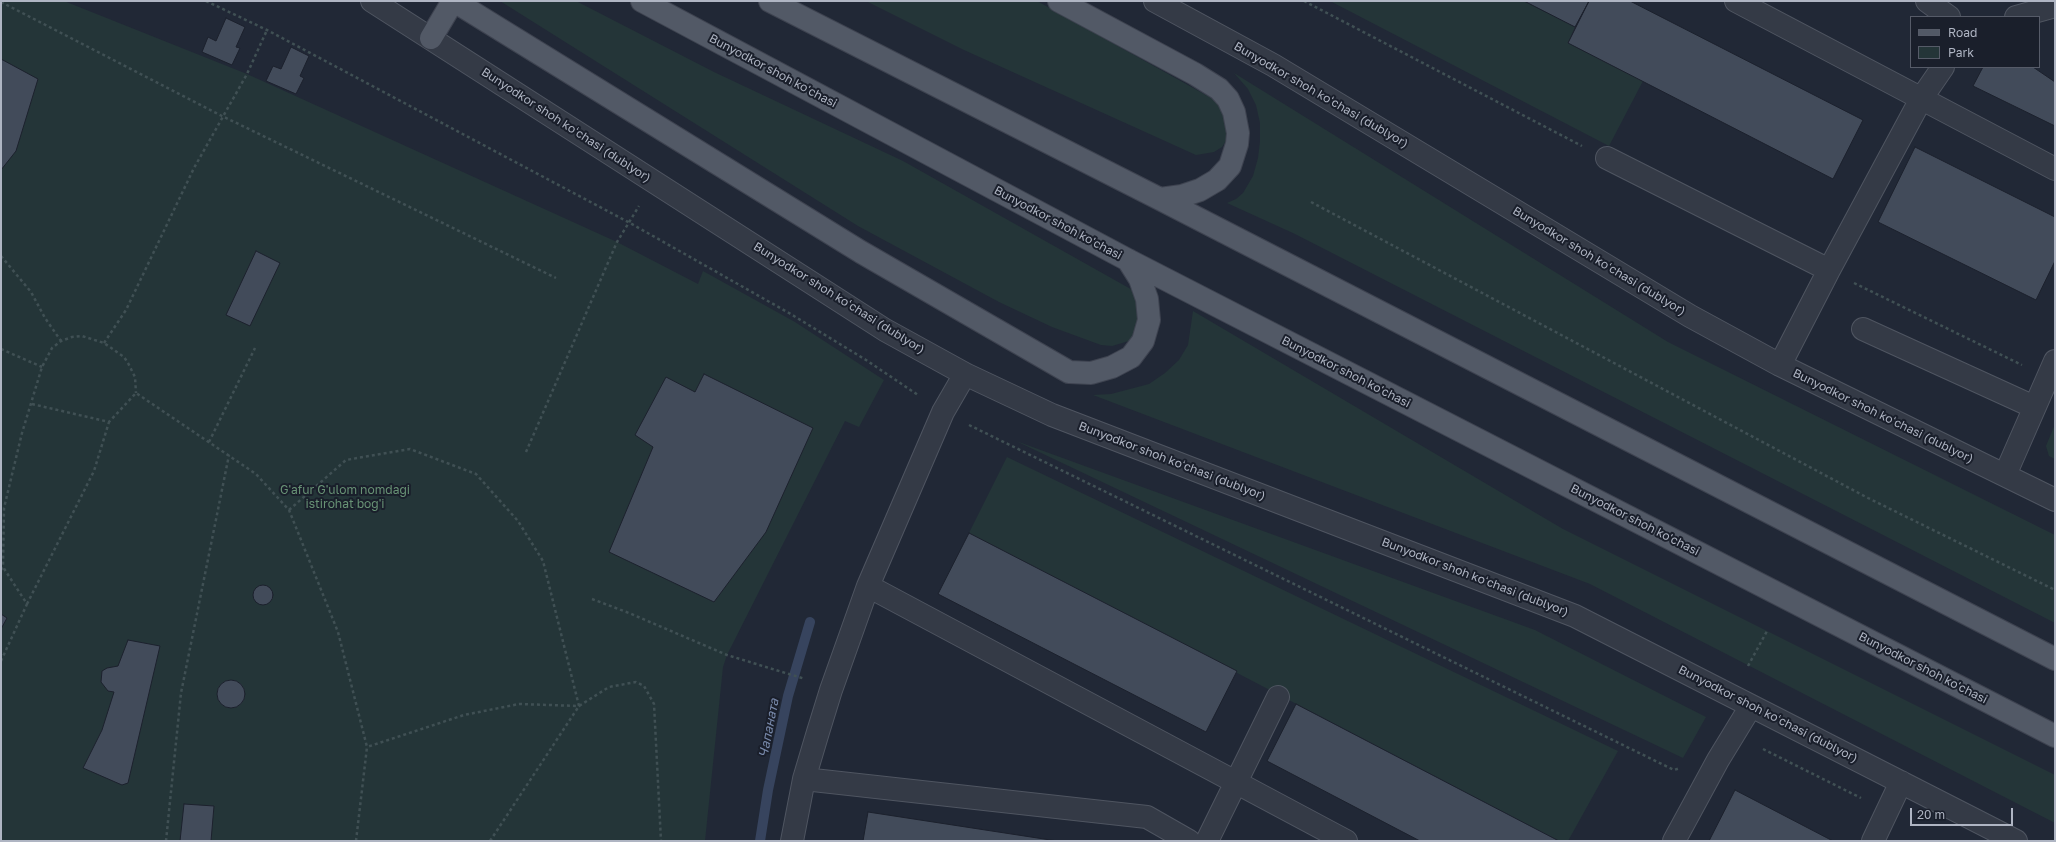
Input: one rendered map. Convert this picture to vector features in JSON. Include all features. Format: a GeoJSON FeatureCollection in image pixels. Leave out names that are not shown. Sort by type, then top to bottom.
{"type":"FeatureCollection","features":[{"type":"Feature","properties":{"kind":"main road"},"geometry":{"type":"LineString","coordinates":[[431,38],[454,1],[861,252],[1069,372],[1091,373],[1112,367],[1131,357],[1143,341],[1148,320],[1147,299],[1140,279],[1128,260]]}},
{"type":"Feature","properties":{"kind":"main road","name":"Bunyodkor shoh ko'chasi"},"geometry":{"type":"LineString","coordinates":[[642,1],[1128,260],[2055,736]]}},
{"type":"Feature","properties":{"kind":"main road"},"geometry":{"type":"LineString","coordinates":[[770,1],[1160,199],[2055,659]]}},
{"type":"Feature","properties":{"kind":"main road"},"geometry":{"type":"LineString","coordinates":[[1059,1],[1195,74],[1219,89],[1228,99],[1236,117],[1238,132],[1237,144],[1230,166],[1217,180],[1200,190],[1182,196],[1160,199]]}},
{"type":"Feature","properties":{"kind":"street","name":"Bunyodkor shoh koʻchasi (dublyor)"},"geometry":{"type":"LineString","coordinates":[[372,1],[885,330],[965,374],[1052,415],[1575,616],[2016,841]]}},
{"type":"Feature","properties":{"kind":"street","name":"Bunyodkor shoh koʻchasi (dublyor)"},"geometry":{"type":"LineString","coordinates":[[1155,1],[1273,65],[1690,316],[1780,365],[2055,500]]}},
{"type":"Feature","properties":{"kind":"street"},"geometry":{"type":"LineString","coordinates":[[1736,1],[2055,169]]}},
{"type":"Feature","properties":{"kind":"street"},"geometry":{"type":"LineString","coordinates":[[1927,1],[1948,16]]}},
{"type":"Feature","properties":{"kind":"street"},"geometry":{"type":"LineString","coordinates":[[2020,16],[2055,6]]}},
{"type":"Feature","properties":{"kind":"street"},"geometry":{"type":"LineString","coordinates":[[1780,365],[1921,99],[1942,68]]}},
{"type":"Feature","properties":{"kind":"street"},"geometry":{"type":"LineString","coordinates":[[1607,158],[1829,270]]}},
{"type":"Feature","properties":{"kind":"street"},"geometry":{"type":"LineString","coordinates":[[1863,330],[2034,407]]}},
{"type":"Feature","properties":{"kind":"street"},"geometry":{"type":"LineString","coordinates":[[2005,475],[2051,369]]}},
{"type":"Feature","properties":{"kind":"street"},"geometry":{"type":"LineString","coordinates":[[792,841],[804,779],[831,690],[868,586],[943,412],[965,374]]}},
{"type":"Feature","properties":{"kind":"street"},"geometry":{"type":"LineString","coordinates":[[868,586],[1346,841]]}},
{"type":"Feature","properties":{"kind":"street"},"geometry":{"type":"LineString","coordinates":[[1207,841],[1278,697]]}},
{"type":"Feature","properties":{"kind":"street"},"geometry":{"type":"LineString","coordinates":[[1674,841],[1718,760],[1751,706]]}},
{"type":"Feature","properties":{"kind":"street"},"geometry":{"type":"LineString","coordinates":[[804,779],[1147,817],[1189,841]]}},
{"type":"Feature","properties":{"kind":"street"},"geometry":{"type":"LineString","coordinates":[[1873,841],[1901,782]]}},
{"type":"Feature","properties":{"kind":"path"},"geometry":{"type":"LineString","coordinates":[[206,1],[267,30],[630,223],[853,352],[943,412],[1674,770],[1718,760]]}},
{"type":"Feature","properties":{"kind":"path"},"geometry":{"type":"LineString","coordinates":[[1304,1],[1517,113],[1607,158]]}},
{"type":"Feature","properties":{"kind":"path"},"geometry":{"type":"LineString","coordinates":[[1,2],[222,116],[556,278]]}},
{"type":"Feature","properties":{"kind":"path"},"geometry":{"type":"LineString","coordinates":[[104,343],[126,310],[194,168],[247,74],[267,30]]}},
{"type":"Feature","properties":{"kind":"path"},"geometry":{"type":"LineString","coordinates":[[1311,202],[1861,494],[2055,590]]}},
{"type":"Feature","properties":{"kind":"path"},"geometry":{"type":"LineString","coordinates":[[526,452],[617,242],[630,223]]}},
{"type":"Feature","properties":{"kind":"path"},"geometry":{"type":"LineString","coordinates":[[1,256],[31,292],[45,318],[61,341]]}},
{"type":"Feature","properties":{"kind":"path"},"geometry":{"type":"LineString","coordinates":[[1829,270],[2051,369]]}},
{"type":"Feature","properties":{"kind":"path"},"geometry":{"type":"LineString","coordinates":[[1,662],[27,604],[94,471],[109,422],[136,393],[135,377],[124,357],[104,343],[82,336],[72,337],[61,341],[52,348],[42,367],[22,433],[2,509],[4,567],[27,604]]}},
{"type":"Feature","properties":{"kind":"path"},"geometry":{"type":"LineString","coordinates":[[209,442],[255,348]]}},
{"type":"Feature","properties":{"kind":"path"},"geometry":{"type":"LineString","coordinates":[[1,349],[42,367]]}},
{"type":"Feature","properties":{"kind":"path"},"geometry":{"type":"LineString","coordinates":[[136,393],[256,474],[290,510],[338,632],[367,747],[356,841]]}},
{"type":"Feature","properties":{"kind":"path"},"geometry":{"type":"LineString","coordinates":[[32,404],[109,422]]}},
{"type":"Feature","properties":{"kind":"path"},"geometry":{"type":"LineString","coordinates":[[290,510],[346,460],[410,449],[476,474],[518,521],[543,561],[579,706]]}},
{"type":"Feature","properties":{"kind":"path"},"geometry":{"type":"LineString","coordinates":[[166,841],[181,693],[229,455]]}},
{"type":"Feature","properties":{"kind":"path"},"geometry":{"type":"LineString","coordinates":[[1,570],[4,567]]}},
{"type":"Feature","properties":{"kind":"path"},"geometry":{"type":"LineString","coordinates":[[592,599],[642,618],[727,655],[787,672],[808,680]]}},
{"type":"Feature","properties":{"kind":"path"},"geometry":{"type":"LineString","coordinates":[[1748,666],[1767,631]]}},
{"type":"Feature","properties":{"kind":"path"},"geometry":{"type":"LineString","coordinates":[[490,841],[579,706],[609,687],[636,682],[644,686],[654,704],[661,841]]}},
{"type":"Feature","properties":{"kind":"path"},"geometry":{"type":"LineString","coordinates":[[367,747],[464,715],[519,704],[579,706]]}},
{"type":"Feature","properties":{"kind":"path"},"geometry":{"type":"LineString","coordinates":[[1762,749],[1887,811]]}},
{"type":"Feature","properties":{"kind":"green space","name":"G'afur G'ulom nomdagi istirohat bog'i"},"geometry":{"type":"Polygon","coordinates":[[[1,1],[64,1],[247,74],[617,242],[698,284],[703,271],[795,322],[884,380],[859,427],[845,421],[727,655],[723,667],[705,841],[1,841],[1,1]]]}},
{"type":"Feature","properties":{"kind":"green space"},"geometry":{"type":"Polygon","coordinates":[[[500,1],[576,1],[714,72],[903,161],[1136,292],[1144,311],[1132,340],[1112,346],[1101,345],[1052,327],[999,302],[858,226],[500,1]]]}},
{"type":"Feature","properties":{"kind":"green space"},"geometry":{"type":"Polygon","coordinates":[[[866,1],[1037,1],[1222,104],[1227,111],[1227,139],[1222,147],[1214,152],[1196,155],[964,50],[866,1]]]}},
{"type":"Feature","properties":{"kind":"green space"},"geometry":{"type":"Polygon","coordinates":[[[1330,1],[1524,1],[1575,27],[1568,43],[1643,81],[1609,146],[1330,1]]]}},
{"type":"Feature","properties":{"kind":"green space"},"geometry":{"type":"Polygon","coordinates":[[[1234,73],[1668,342],[2055,535],[2055,623],[1295,234],[1227,203],[1236,199],[1243,193],[1253,176],[1258,158],[1260,141],[1260,123],[1256,105],[1248,89],[1234,73]]]}},
{"type":"Feature","properties":{"kind":"green space"},"geometry":{"type":"Polygon","coordinates":[[[1193,311],[1563,529],[2055,775],[2055,823],[1590,584],[1093,395],[1111,394],[1149,384],[1165,373],[1179,360],[1188,345],[1193,311]]]}},
{"type":"Feature","properties":{"kind":"green space"},"geometry":{"type":"Polygon","coordinates":[[[2055,424],[2055,459],[2049,456],[2046,446],[2055,424]]]}},
{"type":"Feature","properties":{"kind":"green space"},"geometry":{"type":"Polygon","coordinates":[[[1016,441],[1535,630],[1706,717],[1683,758],[1016,441]]]}},
{"type":"Feature","properties":{"kind":"green space"},"geometry":{"type":"Polygon","coordinates":[[[1007,457],[1618,751],[1568,841],[1559,841],[969,533],[1007,457]]]}},
{"type":"Feature","properties":{"kind":"building"},"geometry":{"type":"Polygon","coordinates":[[[1524,1],[1589,1],[1575,27],[1524,1]]]}},
{"type":"Feature","properties":{"kind":"building"},"geometry":{"type":"Polygon","coordinates":[[[1589,1],[1630,1],[1863,120],[1833,179],[1568,43],[1589,1]]]}},
{"type":"Feature","properties":{"kind":"building"},"geometry":{"type":"Polygon","coordinates":[[[226,18],[245,27],[236,47],[240,48],[232,65],[202,52],[208,37],[216,41],[226,18]]]}},
{"type":"Feature","properties":{"kind":"building"},"geometry":{"type":"Polygon","coordinates":[[[291,47],[309,56],[300,76],[304,78],[296,94],[266,81],[273,66],[281,69],[291,47]]]}},
{"type":"Feature","properties":{"kind":"building"},"geometry":{"type":"Polygon","coordinates":[[[1,59],[38,79],[16,151],[1,170],[1,59]]]}},
{"type":"Feature","properties":{"kind":"building"},"geometry":{"type":"Polygon","coordinates":[[[1982,68],[2034,68],[2055,82],[2055,126],[1973,86],[1982,68]]]}},
{"type":"Feature","properties":{"kind":"building"},"geometry":{"type":"Polygon","coordinates":[[[1915,147],[2055,217],[2055,261],[2036,300],[1878,222],[1915,147]]]}},
{"type":"Feature","properties":{"kind":"building"},"geometry":{"type":"Polygon","coordinates":[[[256,251],[280,263],[250,326],[226,315],[256,251]]]}},
{"type":"Feature","properties":{"kind":"building"},"geometry":{"type":"Polygon","coordinates":[[[704,374],[813,428],[766,532],[714,602],[609,552],[653,447],[635,435],[666,377],[695,392],[704,374]]]}},
{"type":"Feature","properties":{"kind":"building"},"geometry":{"type":"Polygon","coordinates":[[[969,533],[1237,671],[1206,732],[938,594],[969,533]]]}},
{"type":"Feature","properties":{"kind":"building"},"geometry":{"type":"Polygon","coordinates":[[[259,585],[267,585],[273,591],[273,599],[267,605],[259,605],[253,599],[253,591],[259,585]]]}},
{"type":"Feature","properties":{"kind":"building"},"geometry":{"type":"Polygon","coordinates":[[[1,614],[7,618],[1,629],[1,614]]]}},
{"type":"Feature","properties":{"kind":"building"},"geometry":{"type":"Polygon","coordinates":[[[128,640],[160,646],[128,783],[122,785],[83,768],[102,730],[114,692],[108,691],[101,682],[102,671],[107,668],[118,666],[128,640]]]}},
{"type":"Feature","properties":{"kind":"building"},"geometry":{"type":"Polygon","coordinates":[[[231,680],[241,684],[245,694],[241,704],[231,708],[221,704],[217,694],[221,684],[231,680]]]}},
{"type":"Feature","properties":{"kind":"building"},"geometry":{"type":"Polygon","coordinates":[[[1296,704],[1559,841],[1420,841],[1267,761],[1296,704]]]}},
{"type":"Feature","properties":{"kind":"building"},"geometry":{"type":"Polygon","coordinates":[[[1735,790],[1833,841],[1709,841],[1735,790]]]}},
{"type":"Feature","properties":{"kind":"building"},"geometry":{"type":"Polygon","coordinates":[[[184,804],[214,806],[211,841],[180,841],[184,804]]]}},
{"type":"Feature","properties":{"kind":"building"},"geometry":{"type":"Polygon","coordinates":[[[868,812],[1057,841],[863,841],[868,812]]]}},
{"type":"Feature","properties":{"kind":"waterway","name":"Чапаната"},"geometry":{"type":"LineString","coordinates":[[760,841],[768,790],[788,696],[810,622]]}}]}
